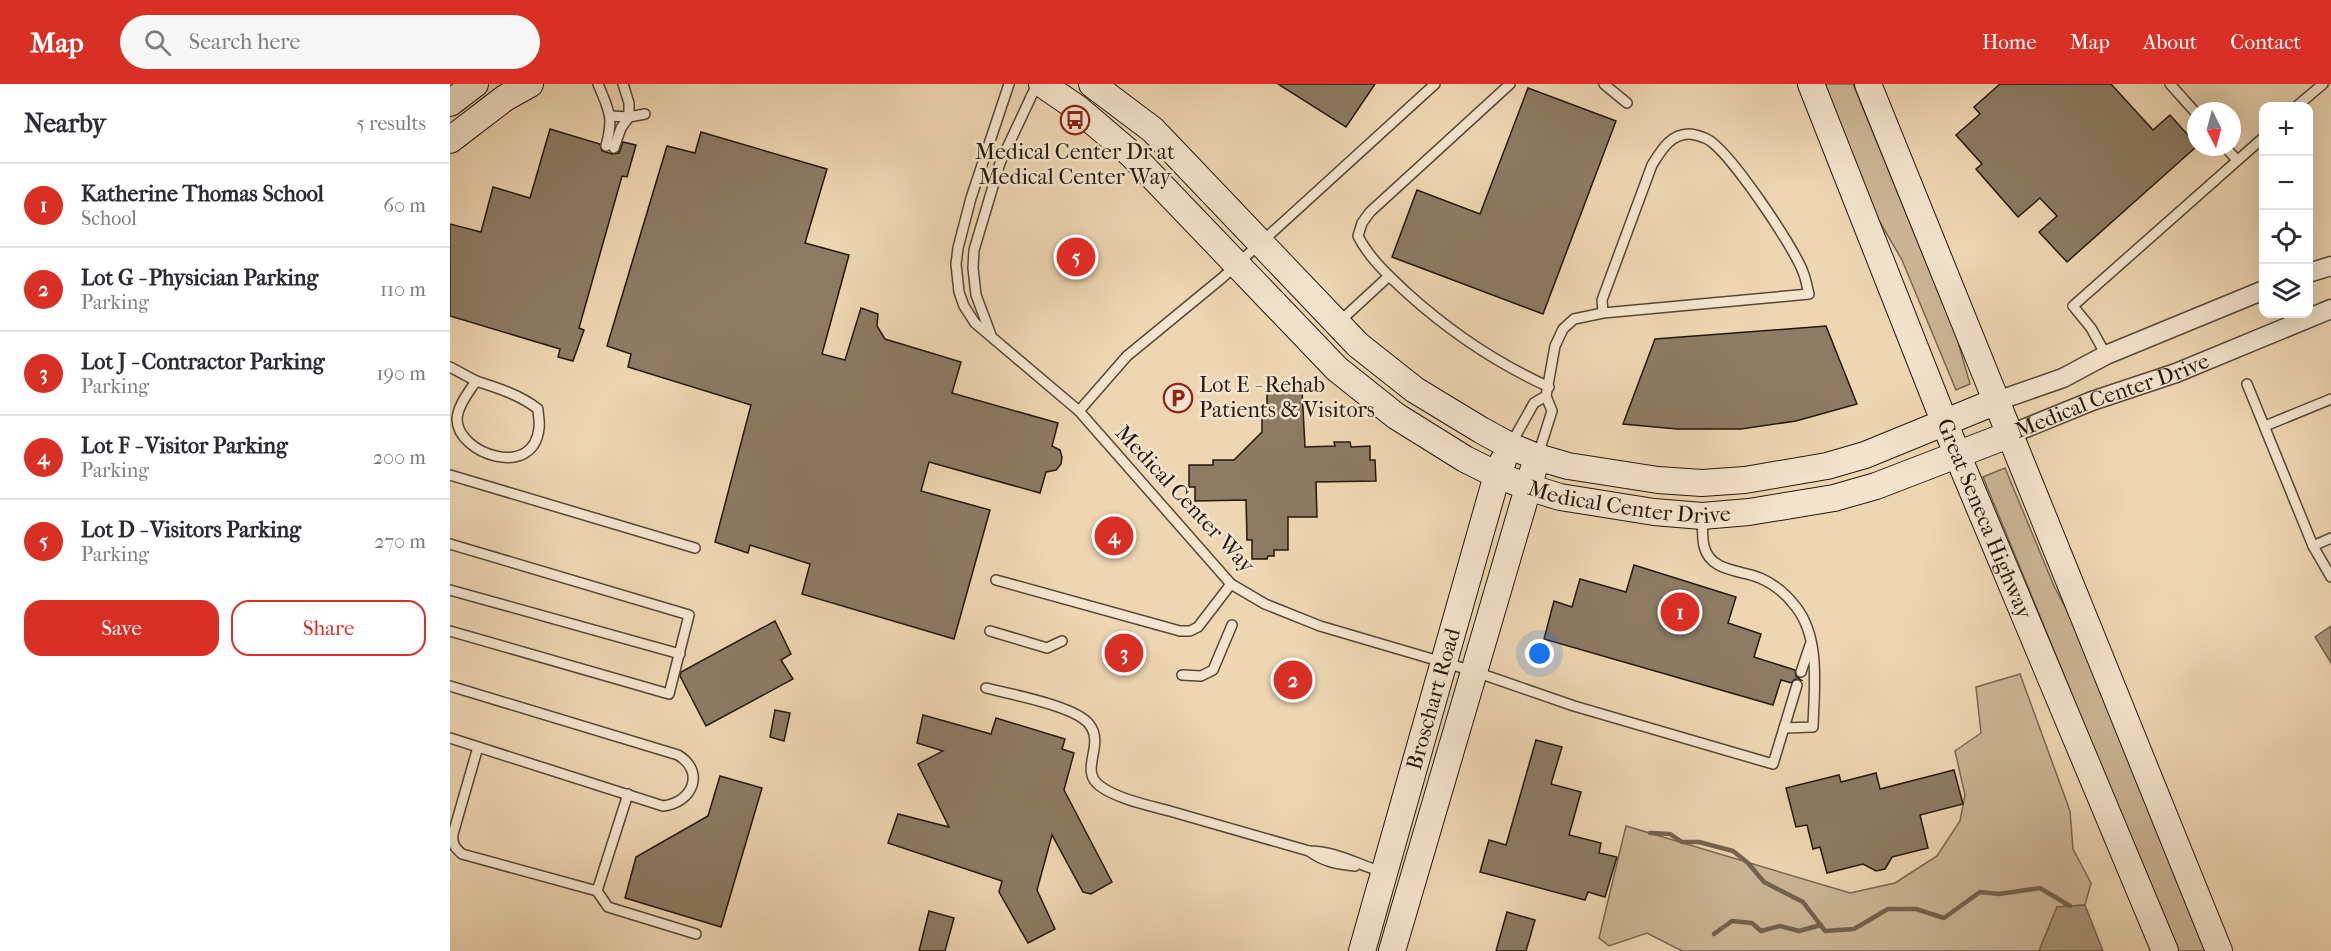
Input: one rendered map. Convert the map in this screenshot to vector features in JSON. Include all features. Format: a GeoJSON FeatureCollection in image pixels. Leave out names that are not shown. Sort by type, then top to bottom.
{"type":"FeatureCollection","features":[{"type":"Feature","properties":{"kind":"street"},"geometry":{"type":"LineString","coordinates":[[450,140],[505,98],[530,84]]}},
{"type":"Feature","properties":{"kind":"street","name":"Medical Center Drive"},"geometry":{"type":"LineString","coordinates":[[1042,84],[1077,108],[1131,154],[1336,369],[1396,416],[1465,459],[1497,475],[1560,497],[1654,512],[1702,516],[1749,512],[1834,498],[1876,486],[2092,401],[2176,373],[2331,309]]}},
{"type":"Feature","properties":{"kind":"street","name":"Medical Center Drive"},"geometry":{"type":"LineString","coordinates":[[1092,84],[1153,130],[1358,345],[1415,390],[1510,446],[1568,466],[1658,480],[1702,483],[1745,480],[1827,466],[1865,455],[1997,401],[2063,378],[2106,355],[2259,292]]}},
{"type":"Feature","properties":{"kind":"street","name":"Great Seneca Highway"},"geometry":{"type":"LineString","coordinates":[[1811,84],[1957,454],[2165,951]]}},
{"type":"Feature","properties":{"kind":"street"},"geometry":{"type":"LineString","coordinates":[[1868,84],[2219,951]]}},
{"type":"Feature","properties":{"kind":"street"},"geometry":{"type":"LineString","coordinates":[[2313,271],[2331,266]]}},
{"type":"Feature","properties":{"kind":"street","name":"Broschart Road"},"geometry":{"type":"LineString","coordinates":[[1362,951],[1376,870],[1445,662],[1497,475],[1510,446]]}},
{"type":"Feature","properties":{"kind":"street","name":"Broschart Road"},"geometry":{"type":"LineString","coordinates":[[1392,951],[1538,457]]}},
{"type":"Feature","properties":{"kind":"lane"},"geometry":{"type":"LineString","coordinates":[[598,84],[611,116],[610,147],[629,117],[623,84]]}},
{"type":"Feature","properties":{"kind":"lane","name":"Medical Center Way"},"geometry":{"type":"LineString","coordinates":[[1009,84],[971,198],[958,248],[959,292],[964,306],[975,323],[1079,411],[1231,584],[1264,604],[1291,616],[1445,662],[1574,706],[1773,764],[1784,728]]}},
{"type":"Feature","properties":{"kind":"lane","name":"Medical Center Way"},"geometry":{"type":"LineString","coordinates":[[992,338],[976,295],[973,268],[975,250],[1000,163],[1037,84]]}},
{"type":"Feature","properties":{"kind":"lane"},"geometry":{"type":"LineString","coordinates":[[1079,411],[1126,356],[1236,264],[1435,84]]}},
{"type":"Feature","properties":{"kind":"lane"},"geometry":{"type":"LineString","coordinates":[[1510,84],[1370,212],[1362,223],[1358,236],[1363,247],[1389,276],[1450,331],[1547,392]]}},
{"type":"Feature","properties":{"kind":"lane"},"geometry":{"type":"LineString","coordinates":[[1604,84],[1627,103]]}},
{"type":"Feature","properties":{"kind":"lane"},"geometry":{"type":"LineString","coordinates":[[2170,84],[2187,103]]}},
{"type":"Feature","properties":{"kind":"lane"},"geometry":{"type":"LineString","coordinates":[[2302,102],[2323,84]]}},
{"type":"Feature","properties":{"kind":"lane"},"geometry":{"type":"LineString","coordinates":[[611,116],[629,117],[645,114]]}},
{"type":"Feature","properties":{"kind":"lane"},"geometry":{"type":"LineString","coordinates":[[1538,457],[1552,411],[1547,392],[1555,346],[1563,329],[1574,320],[1603,313],[1809,294],[1803,271],[1773,218],[1729,160],[1708,139],[1690,134],[1674,138],[1663,148],[1653,165],[1602,300],[1603,313]]}},
{"type":"Feature","properties":{"kind":"lane"},"geometry":{"type":"LineString","coordinates":[[2106,355],[2091,328],[2073,306],[2259,141]]}},
{"type":"Feature","properties":{"kind":"lane"},"geometry":{"type":"LineString","coordinates":[[2233,156],[2237,160]]}},
{"type":"Feature","properties":{"kind":"lane"},"geometry":{"type":"LineString","coordinates":[[1337,323],[1389,276]]}},
{"type":"Feature","properties":{"kind":"lane"},"geometry":{"type":"LineString","coordinates":[[450,367],[476,381],[528,401],[538,409],[539,428],[534,444],[520,457],[503,458],[488,455],[464,438],[454,407],[476,381]]}},
{"type":"Feature","properties":{"kind":"lane"},"geometry":{"type":"LineString","coordinates":[[2247,384],[2313,546],[2331,577]]}},
{"type":"Feature","properties":{"kind":"lane"},"geometry":{"type":"LineString","coordinates":[[1510,446],[1534,404],[1547,392]]}},
{"type":"Feature","properties":{"kind":"lane"},"geometry":{"type":"LineString","coordinates":[[2265,426],[2331,399]]}},
{"type":"Feature","properties":{"kind":"lane"},"geometry":{"type":"LineString","coordinates":[[450,475],[695,548]]}},
{"type":"Feature","properties":{"kind":"lane"},"geometry":{"type":"LineString","coordinates":[[1702,516],[1704,546],[1719,567],[1760,578],[1780,589],[1797,608],[1811,640],[1814,679],[1813,727],[1784,728],[1797,685]]}},
{"type":"Feature","properties":{"kind":"lane"},"geometry":{"type":"LineString","coordinates":[[2313,546],[2331,538]]}},
{"type":"Feature","properties":{"kind":"lane"},"geometry":{"type":"LineString","coordinates":[[450,544],[689,615],[669,694],[450,631]]}},
{"type":"Feature","properties":{"kind":"lane"},"geometry":{"type":"LineString","coordinates":[[996,580],[1180,632],[1198,627],[1231,584]]}},
{"type":"Feature","properties":{"kind":"lane"},"geometry":{"type":"LineString","coordinates":[[450,590],[680,654]]}},
{"type":"Feature","properties":{"kind":"lane"},"geometry":{"type":"LineString","coordinates":[[1182,675],[1201,676],[1214,670],[1232,625]]}},
{"type":"Feature","properties":{"kind":"lane"},"geometry":{"type":"LineString","coordinates":[[990,631],[1047,648],[1062,641]]}},
{"type":"Feature","properties":{"kind":"lane"},"geometry":{"type":"LineString","coordinates":[[1802,672],[1811,640]]}},
{"type":"Feature","properties":{"kind":"lane"},"geometry":{"type":"LineString","coordinates":[[450,686],[665,750],[686,760],[693,773],[690,792],[683,800],[673,805],[663,806],[450,738]]}},
{"type":"Feature","properties":{"kind":"lane"},"geometry":{"type":"LineString","coordinates":[[986,688],[1064,709],[1088,723],[1096,742],[1090,766],[1092,776],[1100,786],[1128,799],[1310,851],[1323,851],[1338,855],[1376,870]]}},
{"type":"Feature","properties":{"kind":"lane"},"geometry":{"type":"LineString","coordinates":[[478,747],[453,834],[453,842],[462,854],[597,891],[608,907],[696,934]]}},
{"type":"Feature","properties":{"kind":"lane"},"geometry":{"type":"LineString","coordinates":[[597,891],[628,794]]}},
{"type":"Feature","properties":{"kind":"shaded area"},"geometry":{"type":"Polygon","coordinates":[[[1820,84],[1853,84],[1956,335],[1970,384],[1956,390],[1902,260],[1870,205],[1820,84]]]}},
{"type":"Feature","properties":{"kind":"shaded area"},"geometry":{"type":"Polygon","coordinates":[[[2005,468],[2054,586],[2093,661],[2212,951],[2177,951],[1983,477],[2005,468]]]}},
{"type":"Feature","properties":{"kind":"shaded area"},"geometry":{"type":"Polygon","coordinates":[[[2331,626],[2331,663],[2315,637],[2331,626]]]}},
{"type":"Feature","properties":{"kind":"shaded area"},"geometry":{"type":"Polygon","coordinates":[[[2020,674],[2070,811],[2073,849],[2091,883],[2085,905],[2057,907],[2039,951],[1682,951],[1647,933],[1609,946],[1599,938],[1626,826],[1850,893],[1895,883],[1937,856],[1960,821],[1965,795],[1955,751],[1981,733],[1976,687],[2020,674]]]}},
{"type":"Feature","properties":{"kind":"shaded area"},"geometry":{"type":"Polygon","coordinates":[[[2085,905],[2103,951],[2039,951],[2057,907],[2085,905]]]}},
{"type":"Feature","properties":{"kind":"building"},"geometry":{"type":"Polygon","coordinates":[[[1278,84],[1375,84],[1346,127],[1278,84]]]}},
{"type":"Feature","properties":{"kind":"building"},"geometry":{"type":"Polygon","coordinates":[[[2000,84],[2111,84],[2153,130],[2170,115],[2187,134],[2187,155],[2067,262],[2039,232],[2057,216],[2040,198],[2018,217],[1976,169],[1982,164],[1956,135],[1980,114],[1974,107],[2000,84]]]}},
{"type":"Feature","properties":{"kind":"building"},"geometry":{"type":"Polygon","coordinates":[[[1528,88],[1616,121],[1543,314],[1392,257],[1417,190],[1480,214],[1528,88]]]}},
{"type":"Feature","properties":{"kind":"building"},"geometry":{"type":"Polygon","coordinates":[[[550,129],[600,144],[602,151],[612,154],[619,153],[623,142],[636,145],[627,177],[622,176],[579,328],[584,330],[573,361],[558,357],[560,349],[450,316],[450,224],[481,232],[493,187],[530,198],[550,129]]]}},
{"type":"Feature","properties":{"kind":"building"},"geometry":{"type":"Polygon","coordinates":[[[701,132],[827,169],[805,243],[849,255],[822,354],[845,360],[861,308],[878,314],[877,326],[885,339],[961,362],[952,393],[1058,423],[1052,446],[1060,450],[1061,464],[1056,470],[1046,472],[1040,493],[929,462],[921,491],[990,510],[954,639],[802,594],[810,564],[750,545],[748,553],[715,542],[751,405],[628,367],[631,354],[607,346],[667,146],[695,153],[701,132]]]}},
{"type":"Feature","properties":{"kind":"building"},"geometry":{"type":"Polygon","coordinates":[[[1826,326],[1857,404],[1796,421],[1741,429],[1677,429],[1623,424],[1655,339],[1826,326]]]}},
{"type":"Feature","properties":{"kind":"building"},"geometry":{"type":"Polygon","coordinates":[[[1267,385],[1289,385],[1289,391],[1302,390],[1305,447],[1335,446],[1334,442],[1350,442],[1351,447],[1370,446],[1370,460],[1375,460],[1376,481],[1316,482],[1317,517],[1288,517],[1288,550],[1274,550],[1274,556],[1268,556],[1267,559],[1252,559],[1252,540],[1247,540],[1246,500],[1195,501],[1195,487],[1189,487],[1189,465],[1213,465],[1213,460],[1234,460],[1262,432],[1262,410],[1267,410],[1267,385]]]}},
{"type":"Feature","properties":{"kind":"building"},"geometry":{"type":"Polygon","coordinates":[[[1634,565],[1736,597],[1728,623],[1761,634],[1754,657],[1795,670],[1796,676],[1801,680],[1795,679],[1791,683],[1781,680],[1773,705],[1544,639],[1554,601],[1572,607],[1580,579],[1626,592],[1634,565]]]}},
{"type":"Feature","properties":{"kind":"building"},"geometry":{"type":"Polygon","coordinates":[[[775,621],[791,654],[781,660],[793,679],[706,726],[680,676],[681,672],[775,621]]]}},
{"type":"Feature","properties":{"kind":"building"},"geometry":{"type":"Polygon","coordinates":[[[775,710],[790,713],[784,741],[770,737],[775,710]]]}},
{"type":"Feature","properties":{"kind":"building"},"geometry":{"type":"Polygon","coordinates":[[[923,715],[991,734],[996,718],[1065,739],[1062,749],[1074,753],[1064,790],[1112,882],[1091,894],[1083,892],[1052,835],[1037,890],[1055,929],[1028,943],[999,892],[1002,881],[888,843],[898,814],[949,827],[918,764],[943,751],[917,743],[923,715]]]}},
{"type":"Feature","properties":{"kind":"building"},"geometry":{"type":"Polygon","coordinates":[[[1536,740],[1562,747],[1551,784],[1581,792],[1569,835],[1601,843],[1599,853],[1617,857],[1605,897],[1588,892],[1585,900],[1480,872],[1489,840],[1506,845],[1536,740]]]}},
{"type":"Feature","properties":{"kind":"building"},"geometry":{"type":"Polygon","coordinates":[[[1954,770],[1963,804],[1920,815],[1928,848],[1892,857],[1885,869],[1876,871],[1863,864],[1827,873],[1820,847],[1813,849],[1807,825],[1796,827],[1786,788],[1839,775],[1841,782],[1876,773],[1880,789],[1954,770]]]}},
{"type":"Feature","properties":{"kind":"building"},"geometry":{"type":"Polygon","coordinates":[[[720,776],[762,788],[721,927],[625,898],[636,857],[708,816],[720,776]]]}},
{"type":"Feature","properties":{"kind":"building"},"geometry":{"type":"Polygon","coordinates":[[[929,911],[954,918],[945,951],[919,951],[929,911]]]}},
{"type":"Feature","properties":{"kind":"building"},"geometry":{"type":"Polygon","coordinates":[[[1507,912],[1535,920],[1526,951],[1496,951],[1507,912]]]}},
{"type":"Feature","properties":{"kind":"waterway"},"geometry":{"type":"LineString","coordinates":[[1650,833],[1670,834],[1682,842],[1699,842],[1733,851],[1748,863],[1764,882],[1803,902],[1825,931],[1854,929],[1888,909],[1916,909],[1944,918],[1980,892],[1999,894],[2040,888],[2070,906]]}},
{"type":"Feature","properties":{"kind":"waterway"},"geometry":{"type":"LineString","coordinates":[[1714,934],[1732,921],[1752,923],[1761,931],[1780,926],[1799,931],[1821,925]]}},
{"type":"Feature","properties":{"kind":"place","name":"Medical Center Dr at Medical Center Way"},"geometry":{"type":"Point","coordinates":[1075,120]}},
{"type":"Feature","properties":{"kind":"place","name":"Lot D - Visitors Parking"},"geometry":{"type":"Point","coordinates":[1076,257]}},
{"type":"Feature","properties":{"kind":"place","name":"Lot E - Rehab Patients & Visitors"},"geometry":{"type":"Point","coordinates":[1178,398]}},
{"type":"Feature","properties":{"kind":"place","name":"Lot F - Visitor Parking"},"geometry":{"type":"Point","coordinates":[1114,536]}},
{"type":"Feature","properties":{"kind":"place","name":"Katherine Thomas School"},"geometry":{"type":"Point","coordinates":[1680,612]}},
{"type":"Feature","properties":{"kind":"place","name":"Lot J - Contractor Parking"},"geometry":{"type":"Point","coordinates":[1124,653]}},
{"type":"Feature","properties":{"kind":"place","name":"Lot G - Physician Parking"},"geometry":{"type":"Point","coordinates":[1293,680]}}]}
